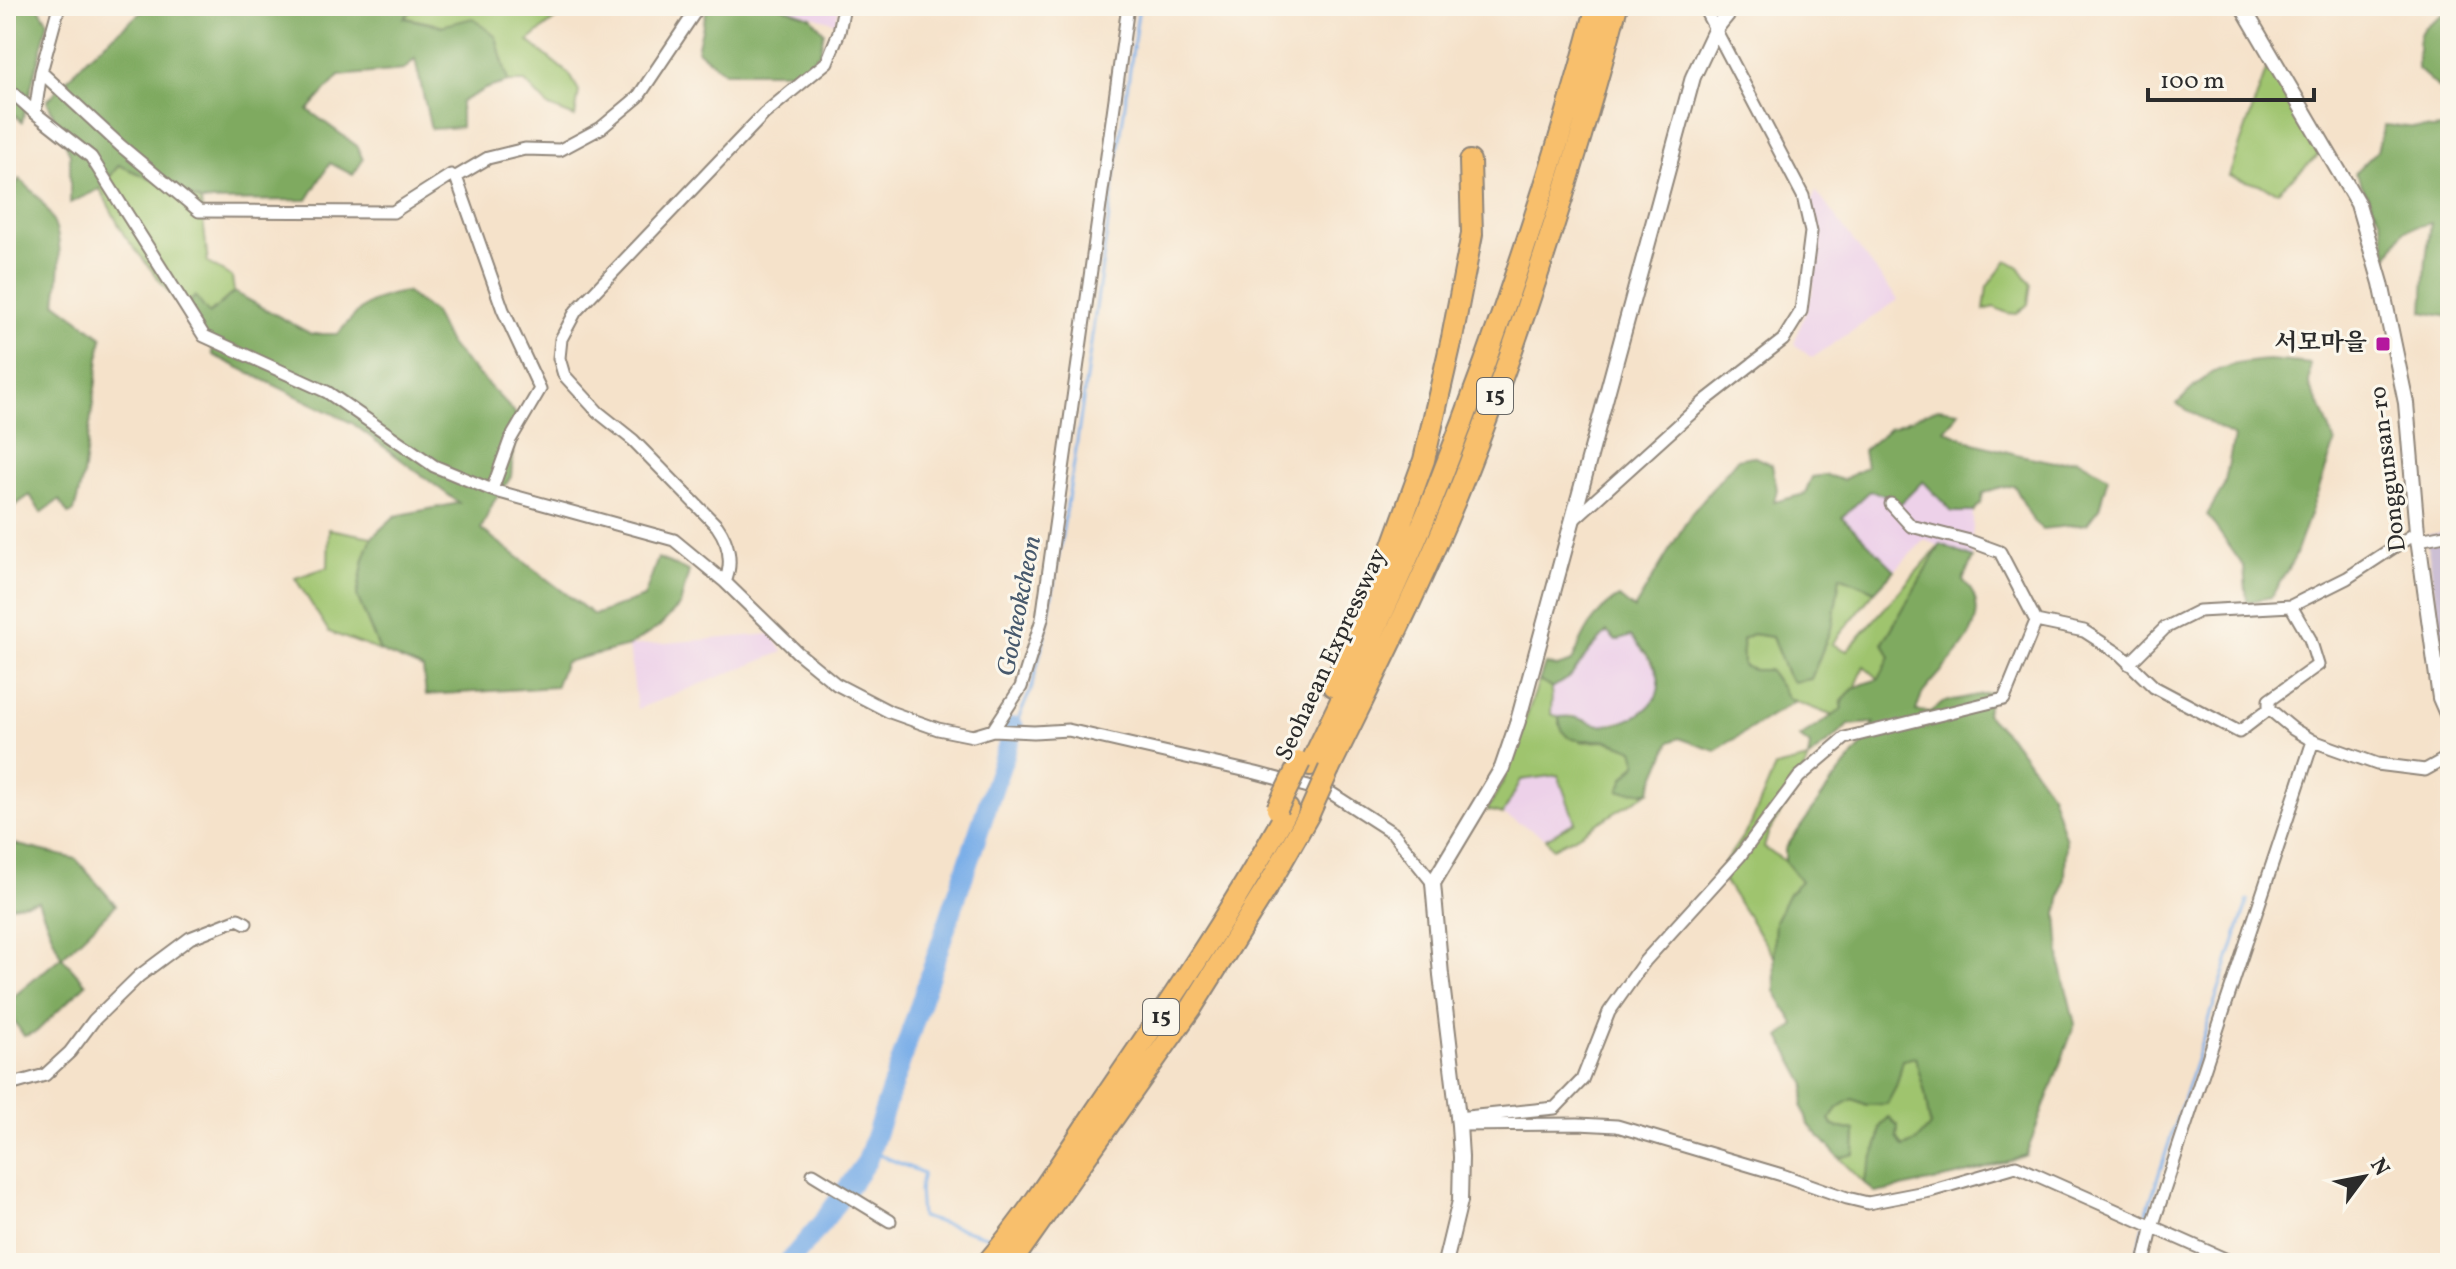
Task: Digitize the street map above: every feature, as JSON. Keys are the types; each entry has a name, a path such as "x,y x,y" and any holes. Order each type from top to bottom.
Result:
{"highway":[{"name":"Seohaean Expressway","path":"1003,1258 1192,1007 1309,814 1313,766 1441,480 1513,284 1577,82 1597,6"},
{"name":"Seohaean Expressway","path":"1033,1218 1245,884 1282,809 1313,766 1394,636 1464,480 1534,291 1617,6"},
{"path":"1313,766 1424,460 1472,234 1470,161"}],"street":[{"path":"35,113 41,72 59,6"},
{"path":"492,490 510,440 540,389 503,310 456,177 488,158 525,149 560,150 601,128 638,97 699,6"},
{"path":"725,582 730,569 725,538 717,526 633,440 598,412 564,375 559,358 561,339 576,311 764,114 827,62 839,32 844,6"},
{"path":"997,730 1021,687 1042,619 1128,6"},
{"path":"1572,522 1706,400 1783,340 1801,311 1811,232 1803,196 1703,6"},
{"path":"1433,883 1502,768 1518,721 1693,77 1716,28 1734,6"},
{"name":"Donggunsan-ro","path":"2242,6 2358,204 2381,283 2406,403 2418,536 2440,698 2450,721"},
{"path":"41,72 121,146 199,211 393,212 451,175"},
{"path":"6,87 91,157 204,336 327,392 434,466 492,490 674,540 725,582 797,652 836,684 890,712 938,729 973,736 997,730 1068,730 1331,793 1393,833 1433,883 1458,1122 1460,1201 1445,1263"},
{"path":"1458,1122 1555,1108 1582,1080 1609,1012 1645,961 1740,856 1799,777 1845,738 2004,699 2036,621 2000,552 1911,526 1891,504"},
{"path":"2129,664 2165,628 2199,611 2291,606 2347,578 2418,536 2450,534"},
{"path":"2269,709 2269,700 2318,665 2310,639 2291,606"},
{"path":"2036,621 2084,631 2121,655 2154,687 2239,732 2269,709"},
{"path":"2269,709 2313,741 2377,764 2425,770 2450,756"},
{"path":"2144,1263 2150,1221 2313,741"},
{"path":"6,1086 45,1075 139,976 190,938 238,919 246,923"},
{"path":"1458,1122 1617,1126 1868,1203 1930,1191 2016,1166 2150,1221 2234,1263"},
{"path":"818,1177 890,1221"}],"shaded area":[{"path":"779,6 839,6 836,23"},
{"path":"1816,191 1898,300 1812,358 1794,344 1812,293 1816,232 1812,201"},
{"path":"1923,481 1952,512 1973,512 1973,558 1924,540 1895,570 1841,516 1870,491 1895,498 1899,504"},
{"path":"2450,531 2450,699 2426,535"},
{"path":"1607,632 1631,636 1658,673 1658,691 1651,706 1633,718 1601,725 1572,715 1559,717 1551,714 1552,688 1571,676"},
{"path":"772,634 783,652 637,709 629,646"},
{"path":"1558,774 1575,822 1546,838 1503,814 1521,780"}],"green space":[{"path":"6,6 38,6 48,22 22,122 6,106"},
{"path":"145,6 417,6 404,18 441,26 473,18 496,37 508,82 485,89 461,102 461,127 431,129 415,59 404,70 339,76 308,110 357,146 363,160 353,175 330,163 307,200 201,201 119,165 100,189 70,203 70,154 47,101 89,56"},
{"path":"417,6 572,6 528,41 570,75 579,91 575,117 549,107 525,82 508,82 496,37 403,17"},
{"path":"710,6 779,6 811,17 824,32 820,52 801,72 724,72 697,50"},
{"path":"2450,10 2450,98 2418,69 2418,56 2421,32"},
{"path":"2267,68 2322,152 2278,191 2229,176"},
{"path":"2384,125 2433,129 2450,127 2450,317 2423,312 2431,223 2404,230 2388,257 2380,218 2355,173 2377,151"},
{"path":"119,165 201,201 208,263 232,277 234,292 209,314 183,310 124,235 100,189"},
{"path":"19,179 45,206 53,220 60,266 56,303 102,337 83,476 74,512 68,514 59,500 41,513 30,495 6,512 6,205"},
{"path":"2007,260 2019,267 2031,284 2028,304 2017,314 1994,307 1984,310 1987,287"},
{"path":"234,292 311,334 338,334 375,300 406,292 434,313 449,344 516,414 511,477 493,503 481,529 594,615 644,597 658,558 689,571 680,605 659,627 629,646 565,662 555,687 426,695 423,669 380,651 357,596 372,537 395,516 459,503 352,423 213,355 212,348 183,310 195,296 209,314"},
{"path":"2269,360 2310,364 2309,386 2335,443 2295,557 2271,597 2247,602 2244,567 2207,515 2224,486 2234,437 2177,404 2217,370"},
{"path":"1938,408 1959,411 1945,430 1974,443 2055,462 2077,459 2108,477 2099,508 2087,524 2042,529 2033,521 2014,485 1983,493 1981,503 1973,512 1952,512 1923,481 1899,505 1895,498 1870,491 1842,517 1895,570 1875,591 1840,576 1833,623 1811,679 1793,682 1772,637 1752,634 1742,639 1743,666 1769,670 1789,699 1795,701 1715,751 1679,738 1670,742 1649,792 1619,791 1624,778 1637,764 1633,750 1609,741 1570,738 1561,727 1559,717 1602,725 1634,717 1652,703 1657,694 1659,684 1652,662 1631,636 1616,641 1607,632 1571,676 1552,688 1539,681 1545,664 1557,667 1572,662 1585,634 1610,602 1619,597 1634,609 1691,514 1737,459 1753,456 1772,465 1777,489 1774,502 1805,494 1812,477 1826,475 1843,480 1866,467 1863,451 1890,428"},
{"path":"329,529 372,537 357,596 380,651 329,632 295,578 328,567"},
{"path":"1941,544 1883,643 1890,657 1879,679 1864,666 1856,686 1842,700 1841,710 1833,716 1789,699 1769,670 1743,666 1742,639 1752,634 1772,637 1787,674 1811,679 1833,623 1840,576 1875,591 1832,644 1847,651"},
{"path":"1941,544 1973,558 1963,580 1974,595 1977,610 1967,640 1923,693 1916,711 1931,712 1944,702 1992,692 1986,714 2015,743 2051,793 2066,840 2065,878 2057,913 2061,967 2075,1024 2026,1155 1970,1172 1876,1193 1864,1183 1880,1127 1889,1117 1898,1126 1897,1137 1903,1147 1916,1142 1930,1126 1915,1057 1903,1060 1896,1087 1887,1104 1867,1105 1853,1099 1837,1108 1830,1120 1833,1126 1855,1131 1854,1154 1839,1158 1809,1125 1802,1107 1806,1085 1780,1037 1795,1025 1775,991 1775,921 1789,893 1801,881 1785,861 1785,849 1863,744 1874,723 1848,725 1808,759 1810,745 1800,737 1841,710 1854,688 1879,679 1890,657 1883,643"},
{"path":"1539,681 1552,688 1551,714 1559,717 1559,724 1581,742 1607,741 1633,749 1637,763 1624,778 1619,790 1649,792 1553,848 1546,838 1575,822 1558,775 1521,780 1503,814 1487,810 1504,780"},
{"path":"1808,759 1798,785 1768,834 1764,848 1785,861 1801,881 1786,900 1778,917 1776,960 1717,874 1751,824 1775,767"},
{"path":"6,842 76,859 116,905 62,957 86,984 36,1032 24,1036 6,1009 6,1003 61,957 38,901 6,907"},
{"path":"1915,1057 1930,1127 1916,1142 1903,1147 1897,1137 1898,1125 1889,1117 1880,1127 1864,1183 1839,1158 1854,1153 1855,1131 1834,1126 1830,1120 1837,1108 1853,1099 1867,1105 1896,1087 1903,1060"}],"waterway":[{"name":"Gocheokcheon","path":"1015,726 1032,687 1046,630 1074,463 1139,6"},
{"name":"Gocheokcheon","path":"788,1263 867,1161 1014,727"},
{"path":"2144,1220 2248,900"},
{"path":"870,1151 923,1173 919,1190 921,1217 996,1239"},
{"path":"2159,1218 2258,1263"},
{"path":"2135,1263 2143,1227"},
{"path":"1030,1248 1093,1263"}],"place":[{"name":"서모마을","path":"2383,344"}]}
